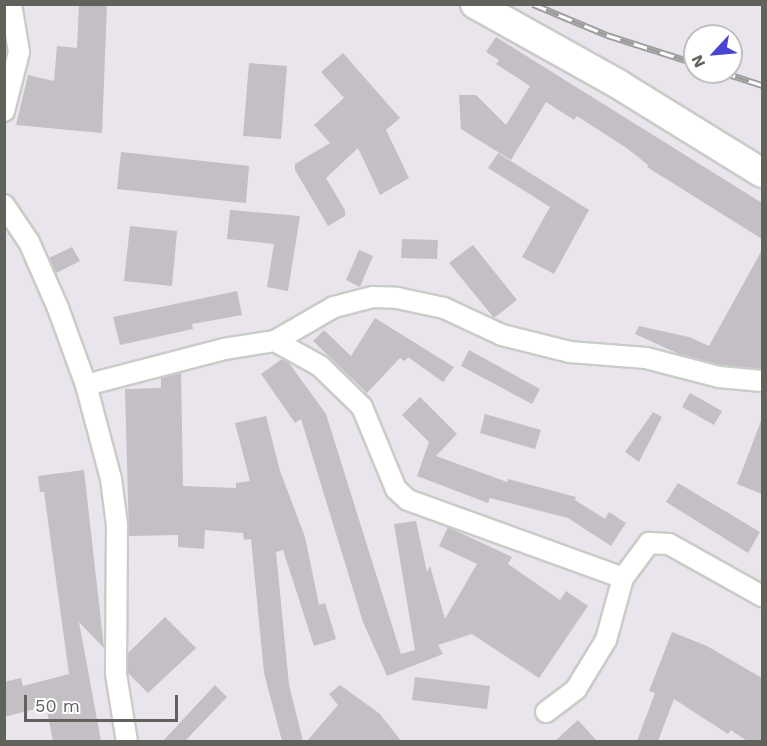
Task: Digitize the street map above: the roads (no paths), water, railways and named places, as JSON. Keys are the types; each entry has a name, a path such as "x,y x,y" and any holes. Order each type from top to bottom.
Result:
{"street":[{"path":"4,111 18,52 11,4"},
{"path":"475,4 618,84 762,173"},
{"path":"4,205 29,242 86,385 111,479 117,525 116,674 127,741"},
{"path":"86,385 224,349 275,341 334,307 373,297 397,298 444,308 502,335 570,352 646,358 719,377 762,381"},
{"path":"275,341 320,366 362,407 378,437 396,489 408,500 623,578"},
{"path":"546,712 576,689 606,640 623,578 649,543 669,544 762,596"}],"railway":[{"path":"533,4 607,35 683,59"},
{"path":"743,79 762,85"}]}
